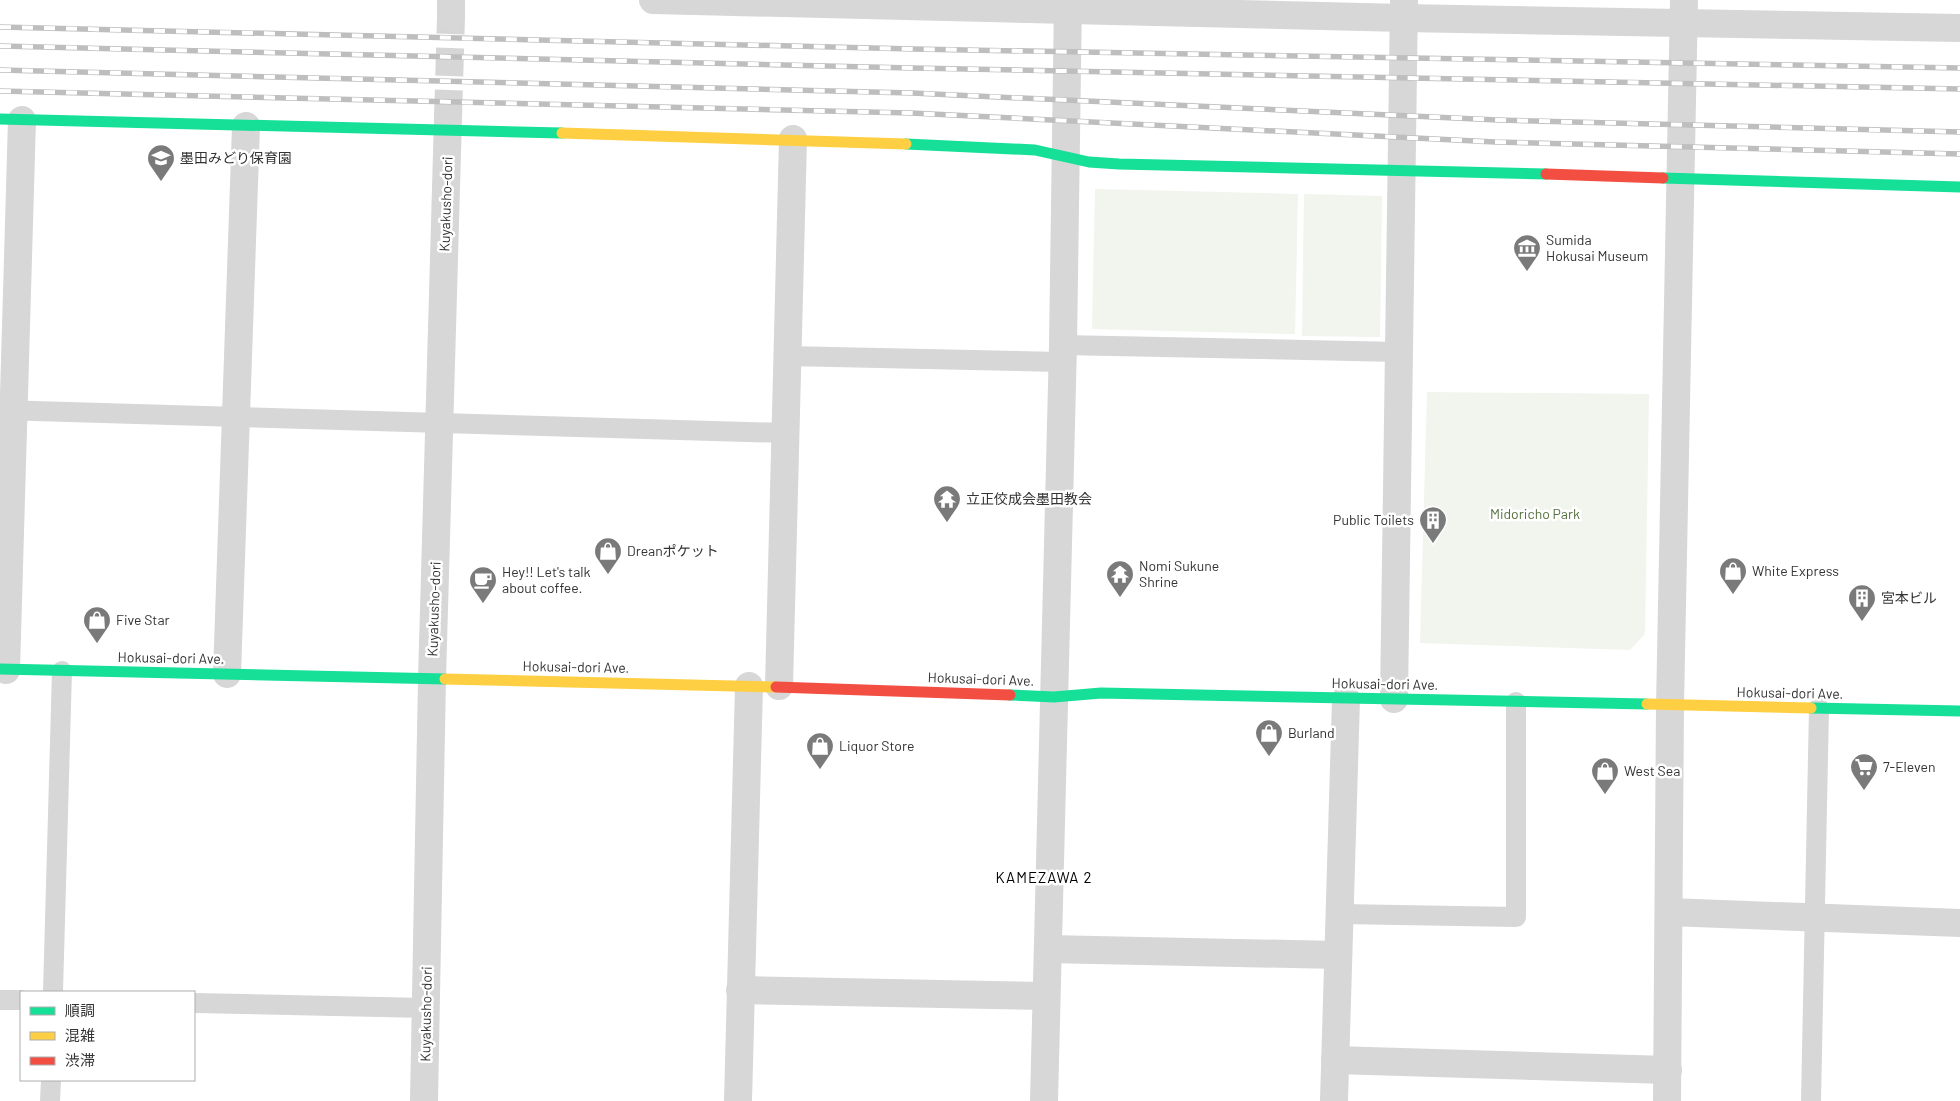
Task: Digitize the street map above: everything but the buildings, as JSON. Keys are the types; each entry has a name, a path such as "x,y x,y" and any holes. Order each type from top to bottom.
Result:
{"street":[{"path":"653,0 1684,11 1960,28"},
{"path":"1044,1101 1063,353 1068,5"},
{"path":"1394,699 1404,9"},
{"path":"1667,1101 1670,706 1684,11"},
{"path":"3,669 11,120 246,126 448,124 1035,150 1089,162 1119,164 1402,170 1960,187"},
{"name":"Kuyakusho-dori","path":"424,1101 432,679 448,124"},
{"path":"226,674 246,126"},
{"path":"779,686 793,139"},
{"name":"Hokusai-dori Ave.","path":"3,669 779,686 1054,697 1101,693 1960,711"},
{"path":"738,1101 749,686"},
{"path":"1334,1101 1346,699"},
{"path":"1669,912 1960,922"},
{"path":"1048,949 1338,955"},
{"path":"740,990 1046,996"},
{"path":"1335,1060 1668,1070"}],"lane":[{"path":"787,356 1399,352"},
{"path":"6,410 785,434"},
{"path":"54,991 62,671"},
{"path":"1340,914 1516,917 1516,702"},
{"path":"1811,1101 1820,708"},
{"path":"0,1000 20,1000"},
{"path":"195,1003 426,1008"},
{"path":"50,1101 51,1081"}],"green space":[{"path":"1095,189 1298,194 1295,334 1092,329"},
{"path":"1304,194 1382,196 1380,337 1302,336"},
{"name":"Midoricho Park","path":"1427,392 1649,394 1645,634 1630,650 1420,643"}],"tunnel":[{"path":"448,118 451,17"}],"railway":[{"path":"0,27 913,49 1960,68"},
{"path":"0,46 912,68 1960,89"},
{"path":"0,70 912,93 1498,120 1960,132"},
{"path":"0,91 911,113 1495,142 1960,154"}],"traffic: fast":[{"path":"0,119 562,133"},
{"path":"906,144 1035,150 1089,162 1119,164 1546,174"},
{"path":"1663,178 1960,187"},
{"path":"0,669 445,679"},
{"path":"1010,695 1054,697 1101,693 1647,704"},
{"path":"1811,708 1960,711"}],"traffic: slow":[{"path":"562,133 906,144"},
{"path":"445,679 776,687"},
{"path":"1647,704 1811,708"}],"traffic: jam":[{"path":"1546,174 1663,178"},
{"path":"776,687 1010,695"}],"place":[{"name":"墨田みどり保育園","path":"161,182"},
{"name":"Sumida Hokusai Museum","path":"1527,272"},
{"name":"立正佼成会墨田教会","path":"947,523"},
{"name":"Public Toilets","path":"1433,544"},
{"name":"Dreanポケット","path":"608,575"},
{"name":"White Express","path":"1733,595"},
{"name":"Nomi Sukune Shrine","path":"1120,598"},
{"name":"Hey!! Let's talk about coffee.","path":"483,604"},
{"name":"宮本ビル","path":"1862,622"},
{"name":"Five Star","path":"97,644"},
{"name":"Burland","path":"1269,757"},
{"name":"Liquor Store","path":"820,770"},
{"name":"7-Eleven","path":"1864,791"},
{"name":"West Sea","path":"1605,795"}],"district":[{"name":"KAMEZAWA 2","path":"1044,878"}]}
